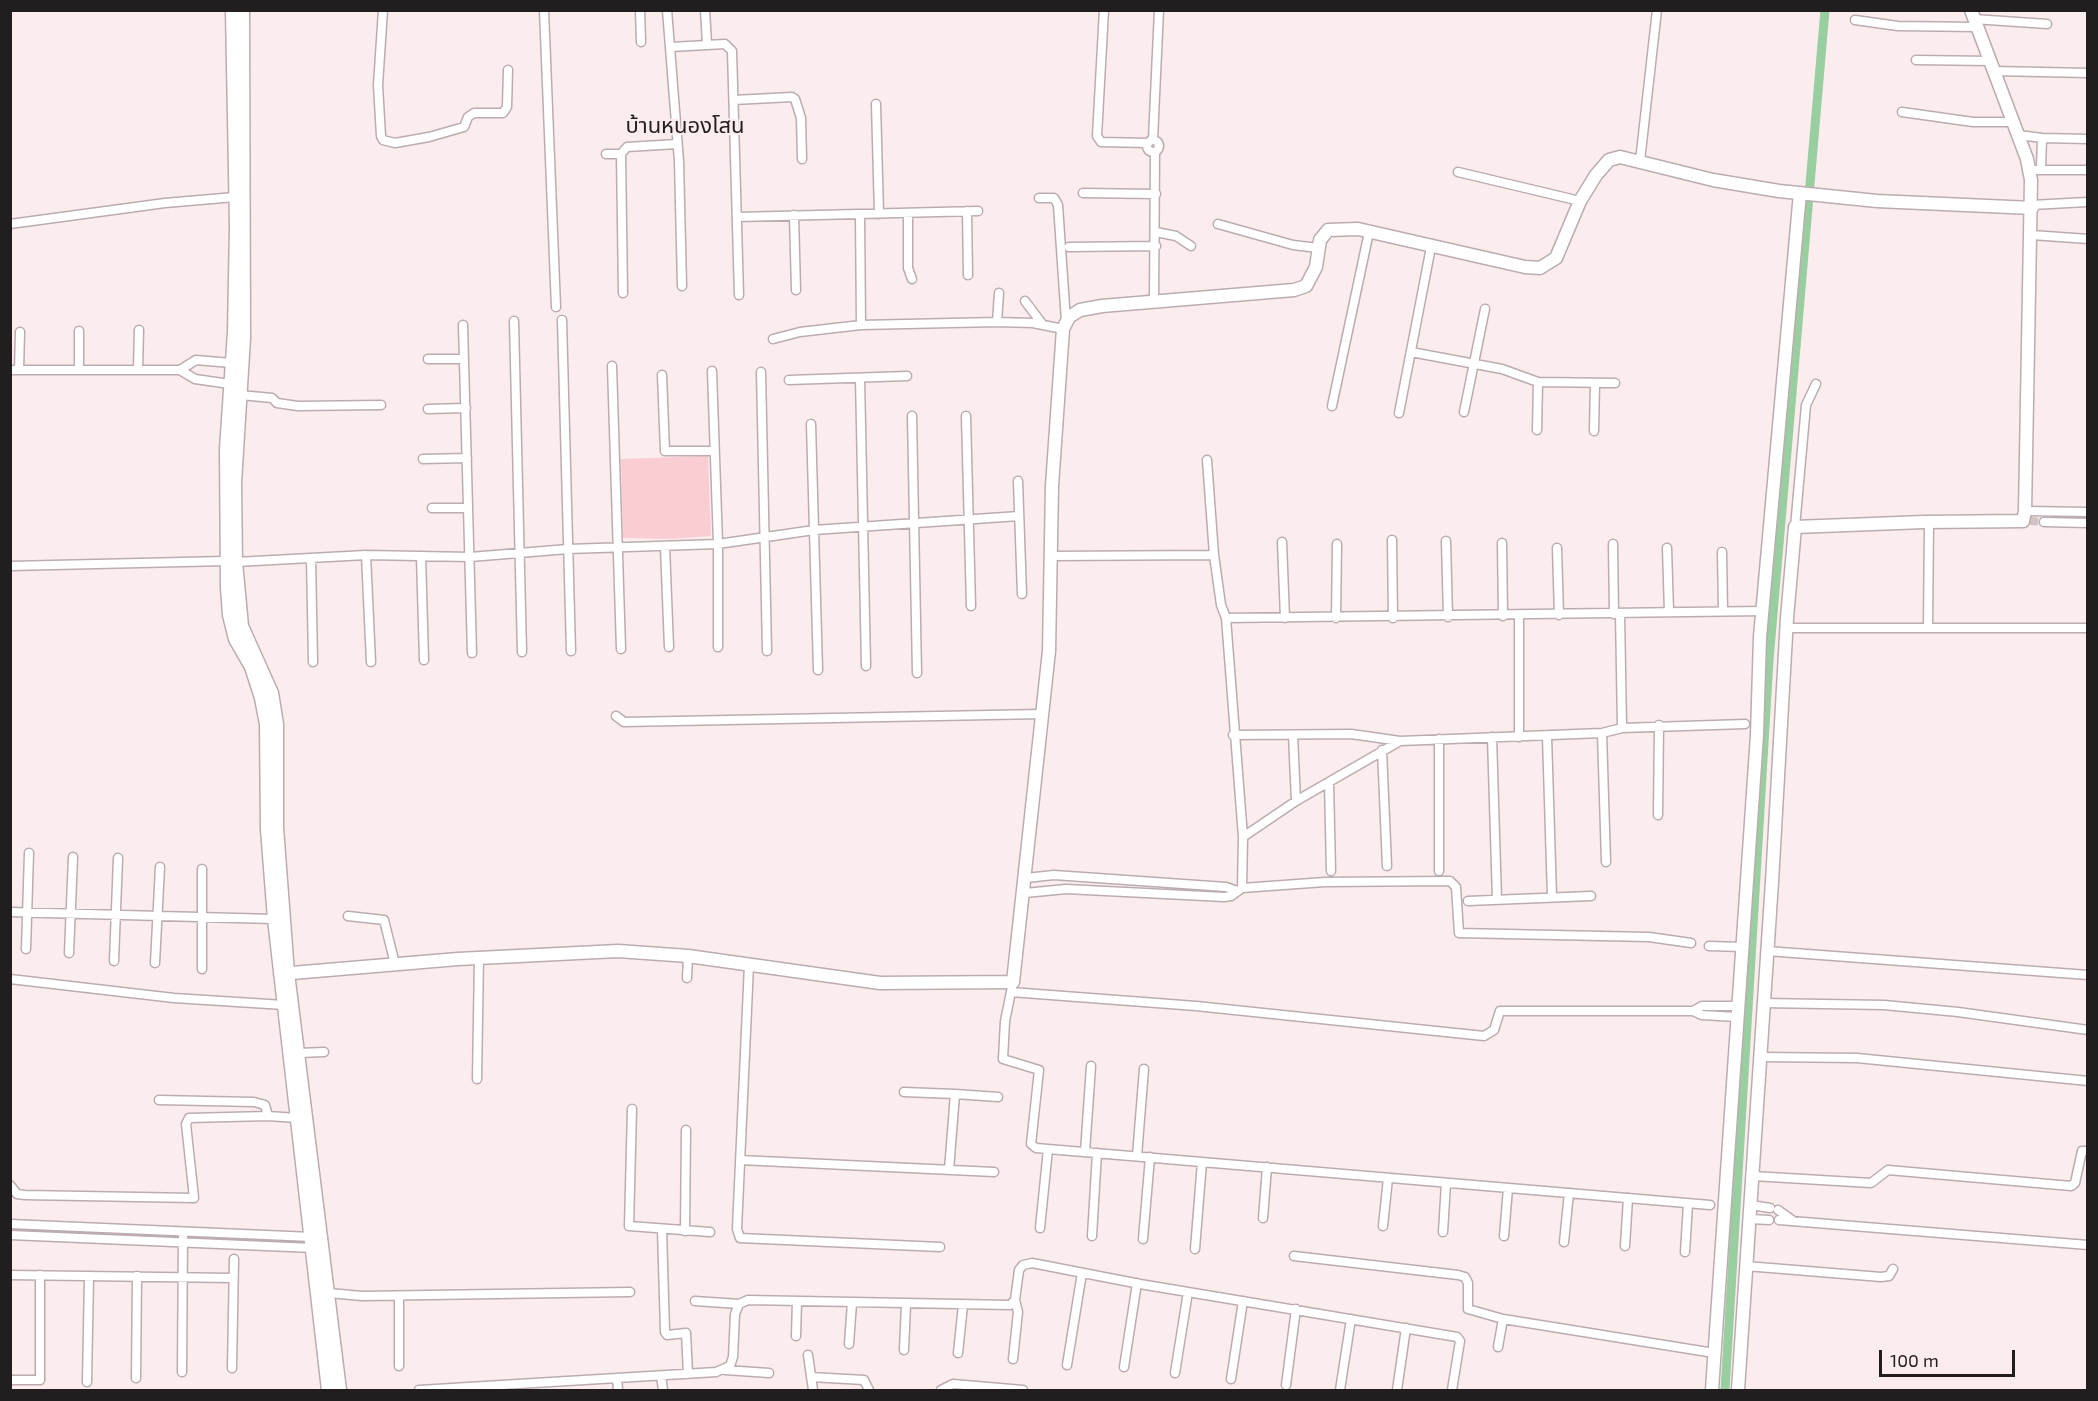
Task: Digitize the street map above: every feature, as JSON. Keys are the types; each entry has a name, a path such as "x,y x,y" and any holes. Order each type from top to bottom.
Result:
{"street":[{"path":"232,10 236,197 226,449 231,562 242,626 272,693 277,724 277,828 284,1005 328,1390"},
{"path":"243,10 245,198 243,338 229,615 235,639 251,667 266,724 267,829 274,919 298,1053 340,1390"},
{"path":"382,10 378,85 381,136 384,140 395,143 464,127 468,117 474,113 503,113 507,107 508,70"},
{"path":"544,10 556,307"},
{"path":"640,10 641,42"},
{"path":"667,10 677,144 682,285"},
{"path":"705,10 707,44"},
{"path":"1104,10 1097,136 1101,142 1150,141 1160,146 1155,152 1154,301"},
{"path":"1150,141 1160,10"},
{"path":"1640,161 1657,10"},
{"path":"1974,19 2013,122 2036,171"},
{"path":"1855,20 1898,26 1974,19 2047,24"},
{"path":"671,46 707,44 730,46 734,100 739,295"},
{"path":"1916,60 2088,73"},
{"path":"734,100 792,97 795,99 801,118 802,159"},
{"path":"876,104 879,214"},
{"path":"1902,112 1973,122 2013,122"},
{"path":"2019,135 2088,139"},
{"path":"2026,518 2032,206 2042,138"},
{"path":"623,293 621,154 627,147 677,144"},
{"path":"606,154 621,154"},
{"path":"773,339 800,332 861,325 997,322 1064,325 1080,310 1154,301 1294,290 1306,286 1316,267 1318,248 1323,233 1328,230 1369,232 1525,267 1540,268 1556,258 1580,201 1596,175 1609,160 1620,157 1723,182 1829,197 2032,206 2087,202"},
{"path":"2036,171 2088,170"},
{"path":"1458,172 1580,201"},
{"path":"1083,193 1156,194"},
{"path":"1712,1390 1757,735 1762,610 1803,194"},
{"path":"10,224 165,203 236,197"},
{"path":"1039,198 1054,198 1058,205 1064,325 1052,486 1049,651 1026,878 1012,987 1005,1021 1003,1059 1011,1064 1035,1067 1038,1070 1031,1144 1036,1148 1710,1205"},
{"path":"967,211 968,275"},
{"path":"738,217 978,211"},
{"path":"908,213 908,268 912,279"},
{"path":"860,214 861,325"},
{"path":"794,215 796,290"},
{"path":"1218,224 1293,245 1318,248"},
{"path":"1156,232 1176,236 1191,246"},
{"path":"1332,406 1369,232"},
{"path":"2032,235 2088,239"},
{"path":"1069,248 1156,246"},
{"path":"1399,413 1431,247"},
{"path":"997,322 999,293"},
{"path":"1025,301 1043,325"},
{"path":"1464,412 1485,309"},
{"path":"562,320 571,651"},
{"path":"514,321 522,652"},
{"path":"463,325 472,653"},
{"path":"138,368 139,330"},
{"path":"78,331 78,370"},
{"path":"20,332 15,370 180,369 196,360 231,363"},
{"path":"1411,352 1502,369 1538,382 1615,383"},
{"path":"428,359 464,358"},
{"path":"612,366 621,649"},
{"path":"180,369 195,380 230,384"},
{"path":"712,371 718,544 718,646"},
{"path":"760,372 767,651"},
{"path":"662,375 665,451 713,451"},
{"path":"789,380 908,376"},
{"path":"860,378 866,666"},
{"path":"1537,429 1538,382"},
{"path":"1594,431 1595,383"},
{"path":"1738,1390 1761,1057 1786,628 1806,405 1816,384"},
{"path":"240,394 272,398 277,403 298,406 381,405"},
{"path":"428,409 466,408"},
{"path":"912,416 917,673"},
{"path":"966,416 971,606"},
{"path":"811,424 818,670"},
{"path":"423,459 467,458"},
{"path":"1024,893 1066,889 1224,897 1230,896 1239,889 1242,837 1226,618 1221,605 1214,555 1208,460"},
{"path":"1018,481 1022,594"},
{"path":"432,508 468,508"},
{"path":"1795,527 2026,518 2088,512"},
{"path":"10,566 231,562 366,555 470,557 518,555 568,549 718,544 814,530 1019,516"},
{"path":"1928,627 1929,522"},
{"path":"2044,522 2088,523"},
{"path":"1392,540 1393,618"},
{"path":"1446,541 1448,617"},
{"path":"1282,542 1285,618"},
{"path":"1502,543 1503,616"},
{"path":"1336,544 1336,618"},
{"path":"1613,544 1622,728"},
{"path":"665,547 669,646"},
{"path":"1557,548 1559,615"},
{"path":"1667,548 1668,612"},
{"path":"1722,552 1723,611"},
{"path":"366,555 371,662"},
{"path":"1051,556 1214,555"},
{"path":"421,556 424,660"},
{"path":"311,558 313,662"},
{"path":"1226,618 1393,618 1762,610"},
{"path":"1519,615 1520,737"},
{"path":"1786,628 2088,628"},
{"path":"616,716 624,722 634,722 1042,714"},
{"path":"1233,735 1351,734 1400,741 1602,733 1622,728 1659,725 1745,724"},
{"path":"1658,815 1659,725"},
{"path":"1602,733 1606,862"},
{"path":"1293,735 1296,801"},
{"path":"1547,736 1552,897"},
{"path":"1492,737 1497,900"},
{"path":"1439,739 1439,871"},
{"path":"1242,837 1296,801 1400,741"},
{"path":"1382,750 1387,866"},
{"path":"1329,782 1331,871"},
{"path":"26,949 29,853"},
{"path":"69,953 73,857"},
{"path":"114,961 118,858"},
{"path":"155,963 160,867"},
{"path":"201,869 202,969"},
{"path":"1026,878 1054,875 1239,889 1325,882 1450,881 1456,887 1459,933 1649,937 1691,943"},
{"path":"1468,901 1591,896"},
{"path":"10,912 274,919"},
{"path":"348,916 384,920 395,964"},
{"path":"1709,946 1742,947"},
{"path":"284,973 479,958 618,951 688,956 880,982 1012,987 1484,1036 1494,1030 1500,1011 1693,1011 1702,1006 1737,1012"},
{"path":"1767,951 2088,975"},
{"path":"687,978 688,956"},
{"path":"477,1079 479,958"},
{"path":"749,965 737,1229 740,1238 940,1247"},
{"path":"10,979 162,997 284,1005"},
{"path":"1763,1003 1884,1005 1958,1012 2088,1030"},
{"path":"298,1053 324,1052"},
{"path":"1761,1057 1888,1060 2088,1081"},
{"path":"1085,1152 1091,1066"},
{"path":"1137,1156 1144,1069"},
{"path":"904,1092 998,1097"},
{"path":"949,1170 955,1094"},
{"path":"159,1100 254,1102 265,1105 268,1116"},
{"path":"632,1109 629,1226 710,1232"},
{"path":"10,1185 17,1194 25,1195 194,1198 186,1124 189,1118 268,1116 297,1118"},
{"path":"685,1231 686,1130"},
{"path":"1040,1228 1048,1149"},
{"path":"1753,1176 1871,1184 1888,1170 2071,1186 2075,1183 2082,1151 2088,1151"},
{"path":"1092,1236 1097,1153"},
{"path":"1143,1239 1150,1157"},
{"path":"740,1160 994,1172"},
{"path":"1195,1249 1202,1162"},
{"path":"1263,1218 1267,1167"},
{"path":"1383,1226 1388,1178"},
{"path":"1443,1232 1446,1183"},
{"path":"1504,1236 1508,1188"},
{"path":"1564,1242 1569,1193"},
{"path":"1624,1246 1628,1198"},
{"path":"1685,1252 1688,1204"},
{"path":"1750,1205 1774,1209 1794,1221"},
{"path":"1750,1219 1769,1220"},
{"path":"1779,1220 2088,1245"},
{"path":"10,1224 183,1232 312,1243"},
{"path":"31,1237 32,1224"},
{"path":"54,1225 54,1238"},
{"path":"662,1229 665,1332 667,1335 686,1334 688,1374"},
{"path":"182,1372 183,1232"},
{"path":"10,1235 183,1244 312,1243"},
{"path":"1294,1256 1458,1275 1465,1277 1468,1283 1468,1309 1503,1319 1714,1353"},
{"path":"232,1368 234,1259"},
{"path":"1013,1359 1018,1312 1015,1300 1019,1270 1023,1265 1032,1263 1459,1339 1452,1390"},
{"path":"1746,1266 1881,1277 1889,1276 1893,1269"},
{"path":"1067,1365 1082,1273"},
{"path":"10,1275 233,1278"},
{"path":"10,1380 40,1380 40,1275"},
{"path":"87,1382 89,1276"},
{"path":"136,1378 137,1276"},
{"path":"1124,1367 1137,1283"},
{"path":"329,1293 399,1296 630,1292"},
{"path":"1175,1373 1188,1292"},
{"path":"399,1296 399,1366"},
{"path":"694,1301 739,1304 748,1300 906,1305 1010,1305 1015,1300"},
{"path":"796,1336 797,1301"},
{"path":"1232,1379 1243,1301"},
{"path":"849,1344 852,1303"},
{"path":"724,1370 730,1366 733,1357 735,1314 739,1304"},
{"path":"904,1350 906,1305"},
{"path":"958,1353 963,1305"},
{"path":"1286,1385 1296,1310"},
{"path":"1340,1390 1351,1319"},
{"path":"1498,1347 1503,1319"},
{"path":"1396,1390 1406,1328"},
{"path":"808,1355 813,1390"},
{"path":"419,1390 574,1386 617,1378 724,1370 769,1373"},
{"path":"662,1376 663,1390"},
{"path":"811,1377 864,1380 869,1390"},
{"path":"617,1378 618,1390"},
{"path":"941,1390 953,1384 1023,1390"}],"shaded area":[{"path":"708,456 711,536 669,539 623,538 621,459"}],"waterway":[{"path":"1725,1390 1769,660 1825,10"}],"tunnel":[{"path":"2030,521 2044,522"}],"district":[{"name":"บ้านหนองโสน","path":"685,126"}]}
